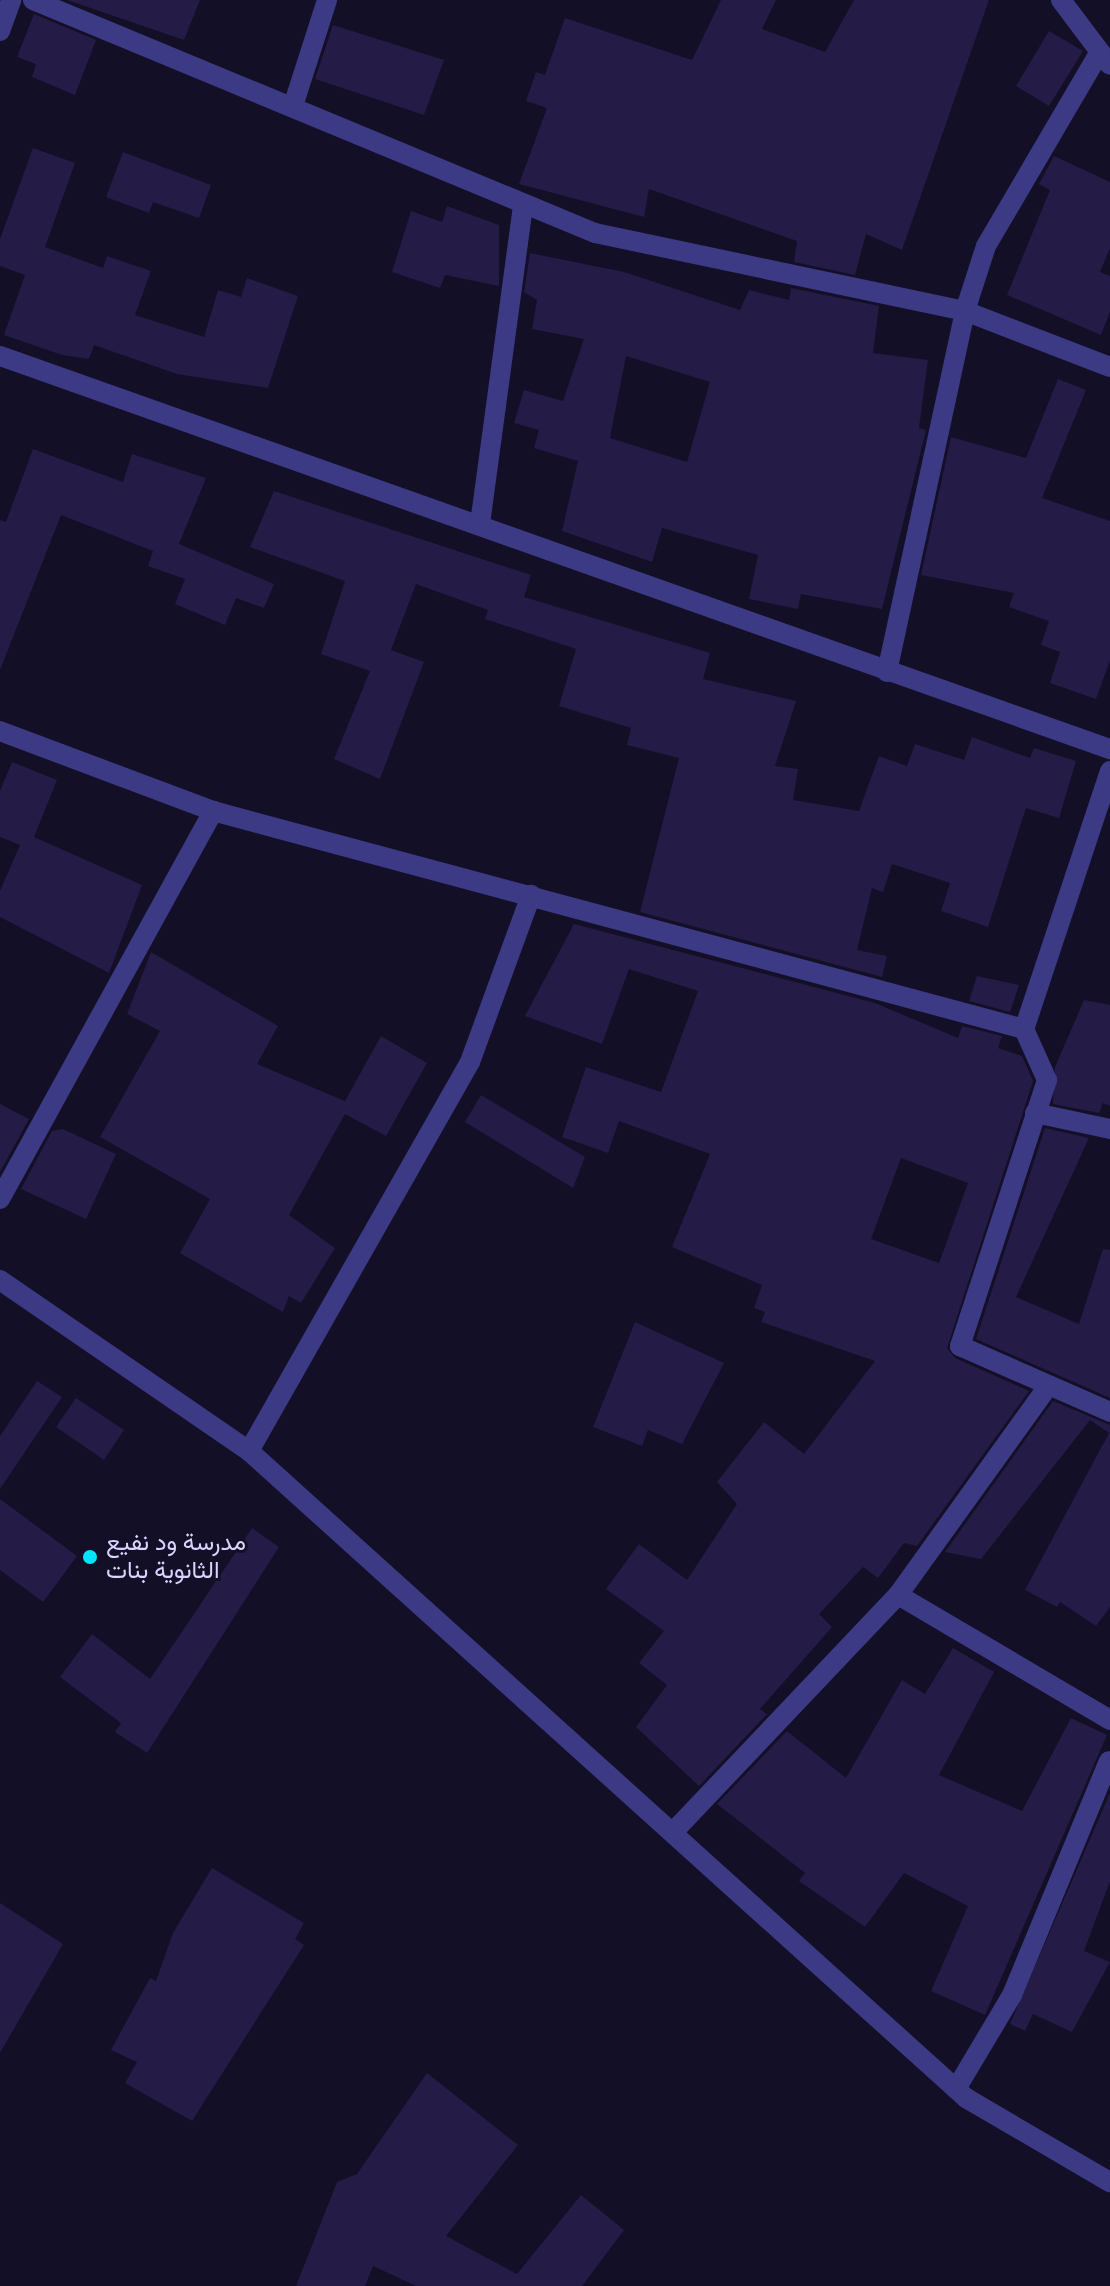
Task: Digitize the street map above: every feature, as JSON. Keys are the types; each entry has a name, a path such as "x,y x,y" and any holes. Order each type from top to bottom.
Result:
{"street":[{"path":"0,31 11,0"},
{"path":"33,0 294,103 523,206 595,233 965,311 1110,367"},
{"path":"294,103 327,0"},
{"path":"887,672 965,311 986,246 1105,59 1061,0"},
{"path":"480,524 523,206"},
{"path":"0,356 1110,749"},
{"path":"0,731 213,811 1024,1029"},
{"path":"1110,771 1024,1029 1047,1080 960,1346 1047,1388 1110,1412"},
{"path":"0,1199 213,811"},
{"path":"249,1451 470,1062 531,895"},
{"path":"1035,1113 1110,1129"},
{"path":"0,1280 249,1451 675,1830 956,2089 1110,2182"},
{"path":"675,1830 898,1595 1047,1388"},
{"path":"898,1595 1110,1720"},
{"path":"956,2089 1012,1995 1110,1760"}],"building":[{"path":"67,0 200,0 184,40"},
{"path":"721,0 776,0 762,29 825,52 854,0 989,0 902,250 866,234 855,275 794,262 797,241 649,189 644,217 519,184 547,108 526,101 536,72 545,75 565,18 692,60"},
{"path":"34,14 96,40 75,95 32,77 36,64 17,57"},
{"path":"333,25 444,60 424,115 315,79"},
{"path":"1049,31 1083,51 1049,106 1016,86"},
{"path":"33,148 75,163 45,247 103,268 107,256 151,271 135,315 204,337 218,290 241,297 247,278 298,296 268,388 177,374 94,345 89,359 62,355 4,335 25,275 0,266 0,239"},
{"path":"123,152 211,185 199,218 153,202 149,213 106,197"},
{"path":"1054,156 1110,182 1110,248 1100,272 1110,276 1110,312 1101,335 1007,295 1050,190 1039,184"},
{"path":"447,206 499,225 499,286 445,275 440,288 392,272 411,211 442,222"},
{"path":"530,253 624,272 740,310 749,290 789,300 791,288 879,306 873,353 928,360 919,428 926,430 882,609 801,594 798,609 749,599 758,555 662,528 652,562 562,531 578,461 534,448 539,430 514,423 524,390 563,401 584,339 532,329 537,300 524,292","holes":["626,356 710,382 687,462 610,438"]},
{"path":"1058,379 1086,390 1042,498 1110,521 1110,660 1096,699 1050,683 1060,652 1041,645 1049,621 1009,607 1014,593 921,575 951,437 1026,458"},
{"path":"33,449 123,482 132,454 206,478 179,544 274,584 264,608 236,598 225,625 175,604 185,579 148,566 153,551 61,515 0,670 0,520 6,522"},
{"path":"274,491 531,575 524,597 710,653 703,679 796,701 775,766 798,769 793,800 859,811 879,756 907,766 915,744 964,760 972,737 1030,758 1034,748 1076,761 1059,818 1026,808 988,927 941,911 950,883 892,864 883,892 872,888 857,950 887,956 882,977 640,912 679,758 627,745 631,728 559,706 576,649 485,619 488,610 416,584 391,650 424,662 380,779 334,759 370,671 321,654 345,581 250,547"},
{"path":"12,762 57,780 34,837 142,885 109,973 0,917 0,891 20,845 0,837 0,791"},
{"path":"574,924 875,1003 958,1038 962,1026 1002,1036 998,1048 1022,1056 1033,1081 947,1348 955,1358 1029,1391 917,1546 904,1543 878,1578 863,1567 819,1614 832,1627 760,1709 767,1714 699,1786 636,1727 667,1685 639,1663 664,1631 606,1589 639,1544 687,1580 737,1504 717,1482 764,1422 804,1454 875,1361 761,1322 765,1312 754,1308 762,1285 672,1247 710,1154 619,1121 608,1153 562,1137 586,1067 661,1092 698,991 629,969 602,1044 525,1016","holes":["901,1158 968,1183 939,1263 871,1239"]},
{"path":"151,952 278,1026 257,1064 345,1101 381,1036 427,1063 386,1136 345,1114 289,1215 335,1248 301,1303 289,1296 283,1312 180,1253 210,1199 100,1137 160,1031 127,1014"},
{"path":"977,976 1019,985 1010,1012 969,1001"},
{"path":"1084,1000 1110,1005 1110,1106 1103,1103 1099,1113 1053,1104 1055,1067"},
{"path":"481,1095 585,1157 573,1188 465,1122"},
{"path":"0,1104 29,1119 0,1172"},
{"path":"1045,1128 1089,1138 1016,1297 1079,1324 1103,1249 1110,1250 1110,1398 976,1339"},
{"path":"63,1129 116,1154 86,1219 21,1189 52,1131"},
{"path":"635,1322 724,1363 682,1444 648,1430 642,1446 593,1427"},
{"path":"37,1381 62,1397 0,1489 0,1436"},
{"path":"76,1398 124,1430 104,1460 56,1427"},
{"path":"1053,1401 1110,1425 1110,1607 1096,1626 1060,1602 1057,1607 1025,1590 1109,1433 1090,1420 981,1559 945,1552"},
{"path":"0,1499 77,1556 43,1602 0,1570"},
{"path":"252,1528 279,1547 147,1753 115,1732 121,1723 60,1677 92,1634 150,1679"},
{"path":"953,1648 994,1672 939,1775 1022,1811 1071,1718 1107,1735 985,2015 931,1991 968,1906 904,1873 865,1927 799,1881 805,1873 717,1804 787,1731 846,1778 902,1680 925,1694"},
{"path":"1110,1793 1110,1881 1084,1951 1110,1962 1072,2032 1033,2014 1025,2031 1010,2024"},
{"path":"212,1868 304,1923 295,1939 304,1945 192,2121 125,2083 137,2062 111,2050 150,1978 156,1981 173,1933"},
{"path":"0,1903 63,1944 0,2053"},
{"path":"427,2073 518,2145 446,2236 517,2274 581,2195 624,2230 582,2286 416,2286 373,2266 365,2286 296,2286 337,2182 357,2174"}],"place":[{"name":"مدرسة ود نفيع الثانوية بنات","path":"90,1557"}]}
